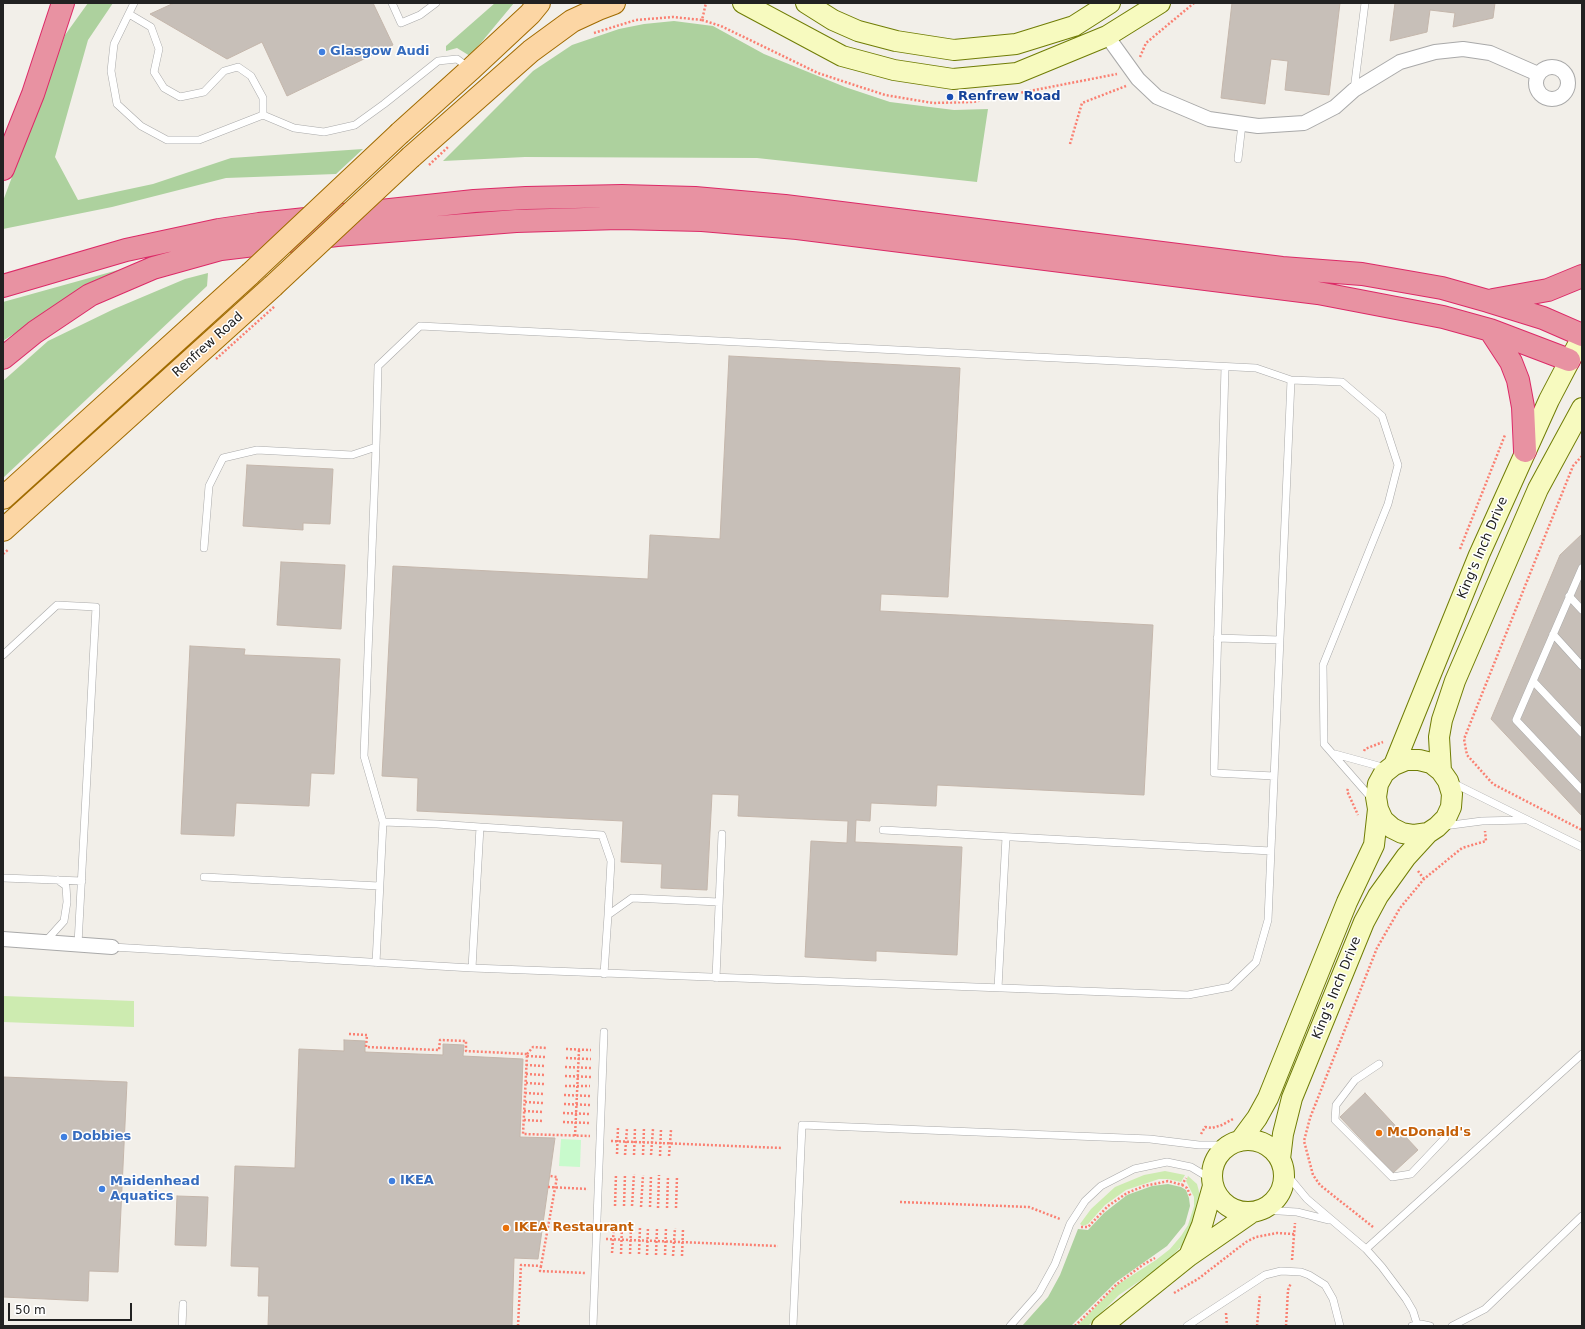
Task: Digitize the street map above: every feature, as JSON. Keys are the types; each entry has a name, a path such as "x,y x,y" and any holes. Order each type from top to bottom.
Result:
{"highway":[{"path":"3,169 33,94 63,3"},
{"path":"3,286 126,250 218,230 259,224 481,201 526,198 622,196 695,198 784,206 1282,268 1362,274 1442,288 1543,318 1582,336"},
{"path":"3,358 35,332 90,295 154,268 221,249 337,235 516,221 586,218 673,219 797,228 954,246 1318,293 1443,317 1490,330 1576,364"},
{"path":"1488,301 1542,291 1582,276"},
{"path":"1490,330 1511,362 1518,380 1523,407 1525,452"}],"main road":[{"name":"Renfrew Road","path":"3,498 250,274 400,133 530,14 539,3"},
{"name":"Renfrew Road","path":"3,530 273,286 411,157 531,51 572,21 598,8 614,3"}],"street":[{"path":"742,3 842,56 894,70 953,79 1017,73 1107,36 1160,3"},
{"path":"806,3 833,20 858,31 896,41 954,50 1016,44 1074,26 1110,3"},
{"path":"1107,36 1138,79 1157,97 1209,118 1258,126 1304,123 1335,107 1354,90 1400,62 1435,52 1463,49 1490,53 1538,74"},
{"name":"King's Inch Drive","path":"1188,1256 1202,1225 1212,1183 1214,1163 1220,1153 1234,1143 1257,1118 1268,1098 1347,902 1374,845 1378,784 1392,766 1479,555 1525,452 1576,364 1582,336"},
{"name":"King's Inch Drive","path":"1102,1326 1188,1256 1256,1211 1273,1203 1280,1193 1284,1182 1282,1165 1283,1134 1292,1098 1364,922 1378,896 1406,857 1446,818 1451,806 1452,794 1444,775 1439,737 1447,703 1538,489 1564,438 1582,408"},
{"path":"1392,766 1406,760 1419,760 1431,763 1444,775"},
{"path":"1377,807 1383,820 1402,834 1414,835 1432,830"},
{"path":"3,939 112,946"},
{"path":"1234,1143 1251,1140 1263,1143 1272,1150 1282,1165"},
{"path":"1212,1183 1218,1198 1227,1206 1238,1212 1256,1211"}],"lane":[{"path":"134,3 114,44 110,71 117,104 140,126 167,140 199,140 263,115 294,128 324,132 355,124 384,104 438,61 457,59 471,69"},
{"path":"392,3 401,23 420,14 436,3"},
{"path":"1354,90 1365,3"},
{"path":"129,14 152,27 159,49 154,72 164,88 180,98 204,92 224,71 238,67 251,76 263,98 263,115"},
{"path":"1238,159 1242,124"},
{"path":"376,963 383,822 364,756 378,366 420,326 1256,368 1290,380 1342,382 1382,416 1398,465 1388,504 1323,665 1324,744 1354,777 1377,807"},
{"path":"1225,367 1214,773 1274,776"},
{"path":"112,946 376,963 604,974 1188,995 1230,988 1256,962 1268,920 1290,380"},
{"path":"1564,438 1582,428"},
{"path":"204,548 209,486 223,458 257,450 352,455 376,447"},
{"path":"1582,568 1516,720 1582,790"},
{"path":"1569,596 1582,610"},
{"path":"3,654 57,605 96,607 78,944"},
{"path":"1553,634 1582,666"},
{"path":"1217,638 1280,640"},
{"path":"1533,681 1582,733"},
{"path":"1334,754 1360,762 1392,766"},
{"path":"1444,775 1486,800 1582,847"},
{"path":"1432,830 1484,821 1526,820"},
{"path":"383,822 602,835 611,861 604,974"},
{"path":"472,968 480,827"},
{"path":"883,830 1271,851"},
{"path":"716,978 722,834"},
{"path":"998,988 1006,837"},
{"path":"204,877 379,886"},
{"path":"3,878 82,882"},
{"path":"45,942 64,921 67,902 66,886 58,880"},
{"path":"608,915 632,898 719,902"},
{"path":"593,1326 604,1032"},
{"path":"1366,1249 1582,1054"},
{"path":"1379,1064 1355,1080 1336,1105 1335,1120 1392,1177 1411,1174 1446,1138"},
{"path":"793,1326 802,1125 1150,1139 1199,1145 1234,1143"},
{"path":"1010,1326 1029,1305 1046,1281 1070,1224 1082,1206 1093,1193 1109,1181 1127,1172 1158,1163 1173,1163 1192,1167 1212,1183"},
{"path":"1282,1165 1307,1199 1366,1249 1396,1284 1413,1311 1414,1325 1430,1326"},
{"path":"1256,1211 1297,1212 1331,1220"},
{"path":"1452,1326 1484,1309 1582,1216"},
{"path":"1187,1326 1265,1275 1281,1271 1305,1273 1325,1285 1333,1299 1340,1326"},
{"path":"182,1326 183,1304"}],"path":[{"path":"594,34 636,20 672,17 702,20 706,3"},
{"path":"1458,553 1506,428"},
{"path":"1582,456 1572,466 1464,739 1467,755 1493,784 1582,830"},
{"path":"1360,762 1365,749 1383,742 1386,735"},
{"path":"1354,777 1347,791 1358,813 1358,821"},
{"path":"1486,800 1493,784"},
{"path":"1382,1234 1320,1186 1313,1175 1304,1141 1310,1118 1381,942 1400,908 1424,878 1462,848 1486,841 1484,821"},
{"path":"349,1034 367,1035 366,1047 439,1050 440,1040 466,1041 466,1051 546,1057"},
{"path":"546,1048 533,1047 527,1055 523,1134 590,1136 590,1140 626,1142 782,1148"},
{"path":"566,1049 592,1050"},
{"path":"575,1136 579,1050"},
{"path":"566,1058 591,1059"},
{"path":"526,1065 545,1066"},
{"path":"565,1067 591,1068"},
{"path":"526,1074 545,1075"},
{"path":"565,1076 591,1077"},
{"path":"526,1084 544,1084"},
{"path":"565,1086 590,1086"},
{"path":"525,1093 544,1094"},
{"path":"564,1095 590,1096"},
{"path":"525,1102 543,1103"},
{"path":"564,1104 590,1105"},
{"path":"524,1111 543,1112"},
{"path":"563,1113 589,1114"},
{"path":"1199,1145 1202,1129 1204,1127 1212,1128 1222,1125 1239,1115"},
{"path":"524,1120 543,1121"},
{"path":"563,1122 589,1123"},
{"path":"617,1154 618,1128"},
{"path":"625,1155 627,1128"},
{"path":"634,1155 636,1128"},
{"path":"643,1155 644,1128"},
{"path":"652,1155 653,1129"},
{"path":"660,1156 661,1129"},
{"path":"669,1156 671,1130"},
{"path":"1182,1185 1192,1167"},
{"path":"615,1206 616,1174"},
{"path":"624,1206 625,1174"},
{"path":"632,1206 634,1174"},
{"path":"641,1207 642,1175"},
{"path":"650,1207 651,1175"},
{"path":"550,1176 557,1177 540,1271 585,1273"},
{"path":"658,1208 659,1176"},
{"path":"667,1208 668,1176"},
{"path":"676,1208 677,1176"},
{"path":"900,1202 1029,1207 1070,1224 1084,1228 1088,1227 1102,1211 1120,1197 1144,1186 1168,1181 1182,1185 1190,1192 1191,1202"},
{"path":"588,1182 588,1196"},
{"path":"548,1186 588,1189"},
{"path":"1293,1240 1297,1212"},
{"path":"612,1253 614,1226"},
{"path":"621,1254 622,1226"},
{"path":"630,1254 631,1227"},
{"path":"639,1254 640,1227"},
{"path":"647,1254 648,1227"},
{"path":"656,1255 657,1228"},
{"path":"665,1255 666,1228"},
{"path":"674,1256 675,1228"},
{"path":"682,1256 683,1229"},
{"path":"1171,1295 1198,1279 1234,1250 1251,1240 1277,1233 1294,1234"},
{"path":"596,1238 778,1246"},
{"path":"1075,1326 1130,1273 1160,1255"},
{"path":"518,1326 521,1265 541,1266"},
{"path":"1257,1326 1258,1295 1264,1290"}],"green space":[{"path":"88,3 113,3 88,40 55,157 78,200 153,184 231,158 363,149 336,174 226,178 112,207 3,229 3,201 65,35"},
{"path":"495,3 514,3 470,56 457,48 446,51 446,46"},
{"path":"674,21 713,26 764,54 845,87 890,102 954,110 988,109 977,182 757,158 525,157 443,161 533,71 572,45 619,29 644,24"},
{"path":"136,265 63,301 3,341 3,302"},
{"path":"208,273 207,286 3,478 3,381 48,341 114,309 185,279"},
{"path":"3,996 134,1001 134,1027 3,1022"},
{"path":"561,1139 581,1140 580,1167 559,1166"},
{"path":"1165,1171 1185,1175 1181,1182 1168,1179 1159,1179 1126,1190 1105,1205 1088,1224 1083,1226 1080,1224 1091,1209 1115,1187 1144,1175"},
{"path":"1188,1176 1197,1184 1201,1199 1186,1241 1166,1263 1119,1295 1088,1326 1077,1326 1117,1285 1156,1260 1170,1249 1181,1236 1188,1225 1194,1206 1194,1197 1186,1181"},
{"path":"1168,1184 1181,1187 1186,1190 1190,1206 1185,1224 1167,1246 1116,1282 1071,1326 1022,1326 1048,1297 1060,1275 1078,1229 1088,1230 1104,1213 1127,1195 1152,1186"}],"building":[{"name":"Glasgow Audi","path":"174,3 373,3 393,45 287,96 262,42 227,59 150,14"},
{"path":"1232,3 1340,3 1329,95 1285,90 1288,61 1271,59 1265,104 1221,98"},
{"path":"1395,3 1495,3 1493,18 1453,27 1455,13 1430,10 1427,32 1390,41"},
{"path":"729,356 960,368 948,597 881,594 880,611 1153,625 1144,795 937,785 936,806 871,803 870,821 856,820 855,842 962,847 957,955 876,951 876,961 805,957 811,841 847,843 848,821 738,816 739,795 712,794 707,890 661,888 662,864 621,862 623,821 417,811 418,778 382,776 393,566 648,579 650,535 720,539"},
{"path":"247,465 333,469 330,524 303,523 303,530 243,526"},
{"path":"1582,534 1582,816 1491,719 1560,555"},
{"path":"281,562 345,565 341,629 277,625"},
{"path":"190,646 245,649 244,655 340,659 334,774 311,773 309,806 236,803 234,836 181,834"},
{"name":"IKEA","path":"344,1040 365,1041 365,1052 443,1055 443,1044 464,1045 463,1056 523,1059 520,1137 555,1138 538,1259 514,1258 512,1326 268,1326 269,1296 258,1296 259,1267 231,1266 235,1166 295,1168 299,1049 344,1051"},
{"name":"Dobbies","path":"3,1077 127,1082 118,1272 89,1271 88,1301 3,1297"},
{"name":"McDonald's","path":"1365,1093 1418,1150 1393,1173 1340,1117"},
{"path":"177,1196 208,1197 206,1246 175,1245"}],"place":[{"name":"Glasgow Audi","path":"322,52"},
{"name":"Renfrew Road","path":"950,97"},
{"name":"McDonald's","path":"1379,1133"},
{"name":"Dobbies","path":"64,1137"},
{"name":"IKEA","path":"392,1181"},
{"name":"Maidenhead Aquatics","path":"102,1189"},
{"name":"IKEA Restaurant","path":"506,1228"}]}
